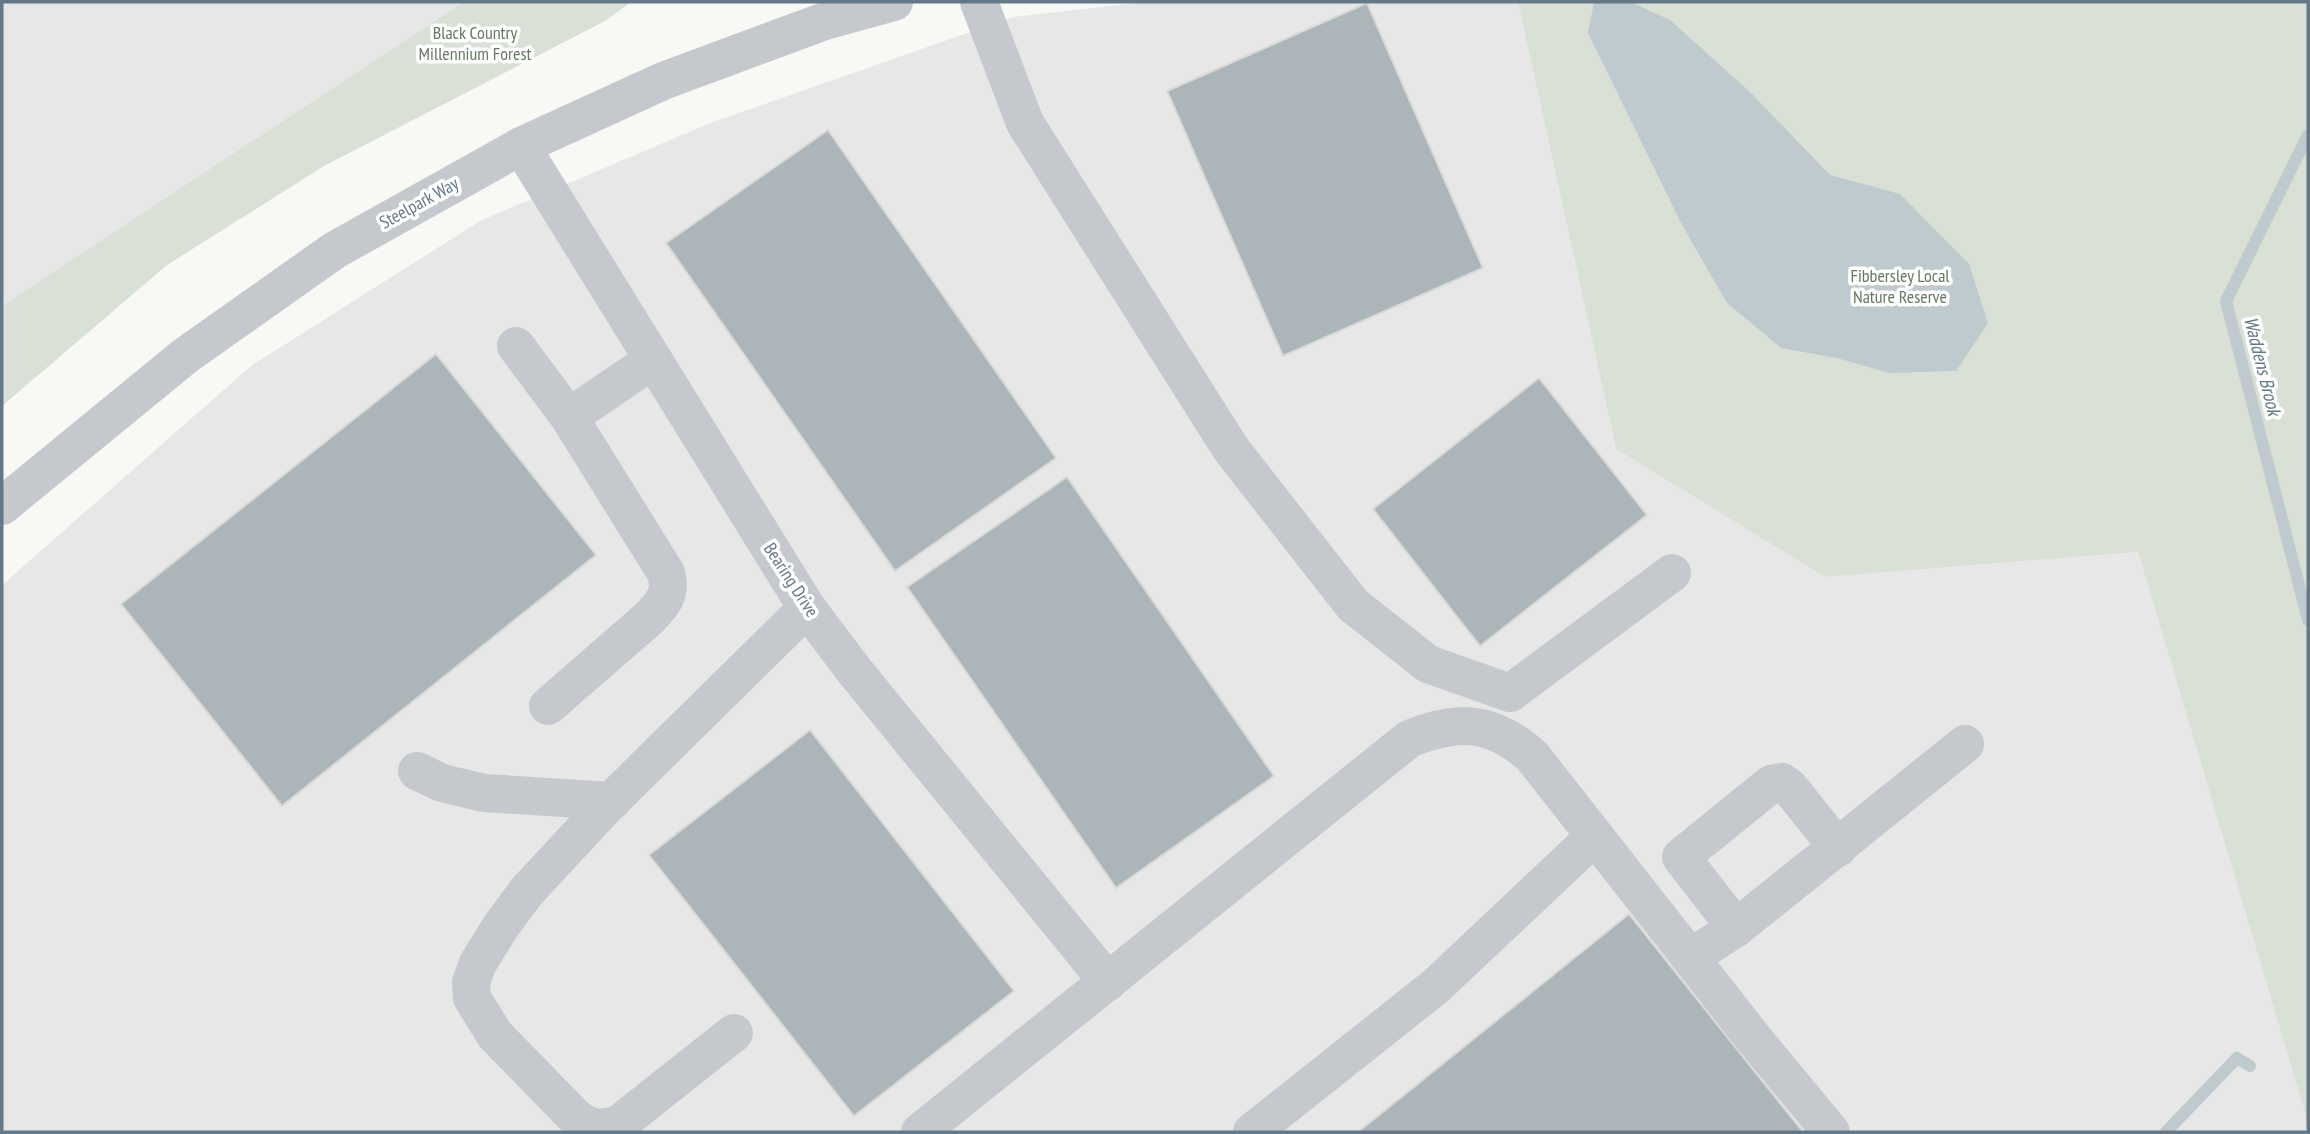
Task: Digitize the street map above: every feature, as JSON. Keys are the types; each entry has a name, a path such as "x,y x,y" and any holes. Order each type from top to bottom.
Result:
{"street":[{"name":"Steelpark Way","path":"2,506 185,356 335,250 520,146 663,81 821,11 894,2"},
{"path":"979,2 1025,123 1087,224 1231,449 1353,605 1428,664 1510,693 1672,573"},
{"name":"Bearing Drive","path":"520,146 807,608 853,669 1108,982"},
{"path":"516,346 569,417 666,573 670,585 660,608 548,706"},
{"path":"569,417 653,360"},
{"path":"734,1033 619,1124 594,1128 575,1117 495,1035 472,998 471,982 478,963 527,891 612,801 807,608"},
{"path":"920,1132 1409,739 1432,729 1460,724 1486,727 1513,739 1532,756 1754,1039 1831,1132"},
{"path":"1690,957 1736,928 1965,744"},
{"path":"417,771 442,783 484,793 612,801"},
{"path":"1736,928 1682,857 1771,784 1782,782 1790,788 1838,848"},
{"path":"1252,1132 1436,986 1594,837"}],"shaded area":[{"path":"2,2 523,2 239,187 2,392"},
{"path":"1145,2 1518,2 1616,449 1825,577 2138,552 2308,1123 2308,1132 2,1132 2,585 251,366 480,221 708,124 1013,17"},
{"path":"1594,2 1631,2 1670,20 1749,91 1830,175 1900,194 1969,264 1988,323 1956,371 1889,373 1837,358 1781,348 1727,303 1682,225 1588,33"}],"green space":[{"name":"Black Country Millennium Forest","path":"464,2 631,2 605,21 324,166 167,265 2,406 2,306"},
{"name":"Fibbersley Local Nature Reserve","path":"1518,2 2308,2 2308,1123 2138,552 1825,577 1616,449"}],"building":[{"path":"1367,3 1483,268 1283,356 1167,91"},
{"path":"828,130 1056,458 895,571 666,243"},
{"path":"436,354 596,555 282,806 121,604"},
{"path":"1539,378 1647,515 1480,646 1373,509"},
{"path":"1067,477 1274,776 1116,888 907,587"},
{"path":"810,730 1014,991 854,1116 649,855"},
{"path":"1629,914 1803,1132 1358,1132"}],"waterway":[{"name":"Waddens Brook","path":"2308,135 2226,301 2308,620"},
{"path":"2166,1132 2237,1058 2250,1066"}]}
